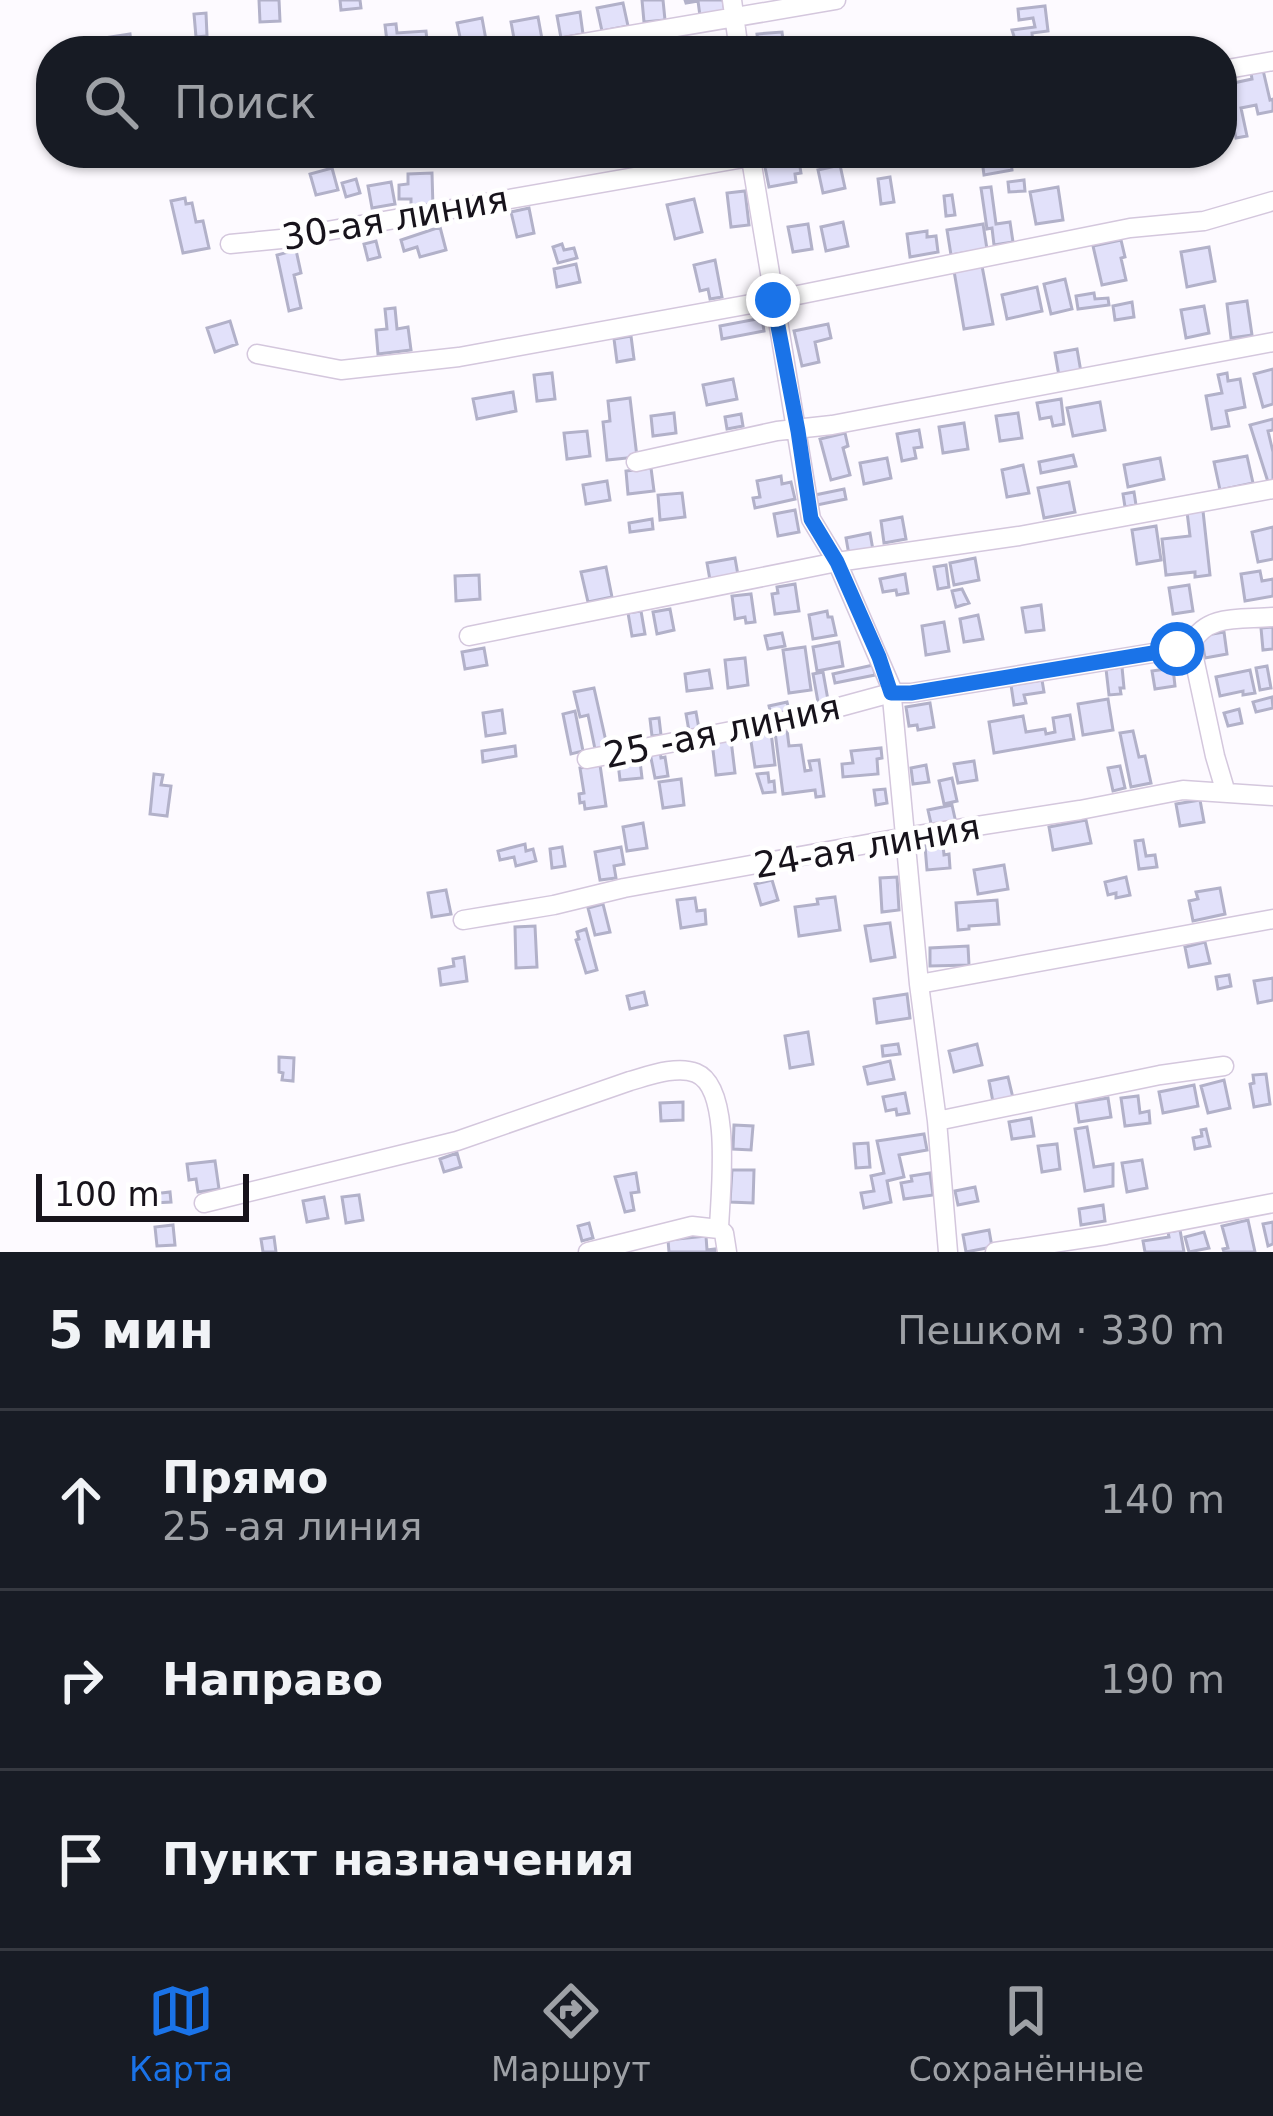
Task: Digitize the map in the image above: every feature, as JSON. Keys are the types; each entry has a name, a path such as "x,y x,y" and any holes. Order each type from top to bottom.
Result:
{"street":[{"path":"607,36 734,9 836,0"},
{"path":"1237,67 1273,61"},
{"name":"30-ая линия","path":"230,244 676,168"},
{"path":"752,168 811,519 837,562 891,693 947,1252"},
{"path":"257,355 341,370 459,357 1130,229 1204,221 1273,202"},
{"path":"636,462 777,431 798,431 1273,342"},
{"path":"470,636 837,562 1019,536 1273,489"},
{"name":"25 -ая линия","path":"587,759 799,718 891,693 1123,659 1191,644 1198,630 1212,622 1273,617"},
{"path":"1191,644 1226,794"},
{"name":"24-ая линия","path":"463,920 1183,790 1273,796"},
{"path":"919,984 1273,919"},
{"path":"937,1121 1224,1066"},
{"path":"204,1203 457,1141 630,1081 679,1071 694,1072 709,1082 716,1101 721,1126 718,1229"},
{"path":"994,1252 1273,1203"},
{"path":"588,1252 692,1226 724,1233 727,1252"}],"building":[{"path":"259,0 279,0 280,21 260,22"},
{"path":"340,0 360,0 361,8 341,10"},
{"path":"642,0 663,0 665,20 644,22"},
{"path":"685,0 723,0 725,12 700,16 698,1"},
{"path":"623,3 628,26 602,31 597,8"},
{"path":"1045,6 1048,31 1014,36 1012,30 1035,27 1033,18 1019,20 1018,9"},
{"path":"580,12 583,34 561,36 557,16"},
{"path":"206,13 207,36 196,36 194,14"},
{"path":"538,17 541,36 514,36 511,22"},
{"path":"482,18 485,36 460,36 457,23"},
{"path":"396,24 397,33 426,31 426,36 386,36 385,25"},
{"path":"1263,70 1273,111 1258,114 1256,105 1241,108 1247,136 1237,138 1237,82 1252,79 1251,73"},
{"path":"332,168 338,190 316,195 310,174"},
{"path":"765,168 800,168 796,182 769,187"},
{"path":"841,168 845,188 823,193 818,170"},
{"path":"983,168 1012,168 1012,170 984,175"},
{"path":"432,173 433,208 411,209 411,199 399,199 399,185 408,184 408,174"},
{"path":"890,177 894,202 881,204 878,179"},
{"path":"356,179 360,193 346,197 342,183"},
{"path":"1024,180 1025,191 1009,192 1008,182"},
{"path":"391,182 395,204 372,208 368,186"},
{"path":"991,187 996,224 1010,222 1013,242 994,245 992,228 987,229 981,188"},
{"path":"1058,187 1063,220 1036,224 1030,192"},
{"path":"745,191 749,225 731,227 727,193"},
{"path":"952,195 955,215 946,216 944,196"},
{"path":"185,198 186,204 192,203 196,222 203,221 209,248 183,253 171,201"},
{"path":"694,199 702,232 675,239 667,205"},
{"path":"529,208 534,233 517,237 511,212"},
{"path":"843,222 848,246 826,251 821,227"},
{"path":"808,224 812,249 793,252 788,227"},
{"path":"983,224 987,249 951,255 947,230"},
{"path":"440,227 446,250 420,257 417,247 404,251 401,240"},
{"path":"927,231 927,237 936,236 938,252 910,257 907,234"},
{"path":"1121,240 1126,280 1102,285 1093,246"},
{"path":"376,241 380,257 368,260 364,244"},
{"path":"562,244 564,250 574,248 577,258 558,263 553,247"},
{"path":"1209,247 1215,281 1187,287 1181,252"},
{"path":"296,250 301,273 294,275 301,308 289,311 277,255"},
{"path":"715,260 722,297 710,299 708,289 700,291 694,265"},
{"path":"576,264 580,282 557,287 554,269"},
{"path":"982,266 993,324 964,329 954,271"},
{"path":"1065,279 1072,309 1051,314 1044,284"},
{"path":"1037,287 1042,311 1007,319 1002,295"},
{"path":"1094,293 1095,299 1108,298 1109,305 1078,309 1076,296"},
{"path":"1247,301 1252,335 1231,338 1227,304"},
{"path":"1132,302 1134,317 1115,320 1113,306"},
{"path":"1204,306 1209,333 1186,338 1181,310"},
{"path":"395,308 397,329 408,327 411,350 378,354 376,330 387,329 385,309"},
{"path":"762,318 764,331 722,339 720,326"},
{"path":"230,321 237,344 215,352 207,328"},
{"path":"828,324 831,338 815,342 819,362 802,366 794,331"},
{"path":"631,336 634,359 617,362 614,339"},
{"path":"1077,349 1081,372 1059,376 1055,353"},
{"path":"1273,369 1273,404 1263,407 1254,374"},
{"path":"552,373 555,399 537,401 534,375"},
{"path":"1227,373 1228,381 1240,379 1245,407 1226,411 1229,426 1212,429 1206,396 1222,393 1218,375"},
{"path":"733,379 737,399 707,405 703,385"},
{"path":"513,392 516,411 477,419 473,399"},
{"path":"630,398 637,457 607,460 603,422 610,421 608,401"},
{"path":"1061,399 1064,424 1053,426 1051,417 1040,419 1037,403"},
{"path":"1100,402 1105,430 1073,436 1067,408"},
{"path":"674,413 676,433 653,436 651,416"},
{"path":"1018,413 1022,438 1000,441 996,416"},
{"path":"741,414 743,426 727,429 725,417"},
{"path":"1273,419 1273,430 1268,431 1273,481 1268,482 1250,425"},
{"path":"964,423 968,449 943,453 939,427"},
{"path":"919,430 922,447 914,448 916,458 902,461 897,434"},
{"path":"587,431 590,456 567,459 564,433"},
{"path":"845,433 848,446 843,448 850,475 831,480 820,439"},
{"path":"1073,455 1076,466 1041,473 1039,462"},
{"path":"1247,456 1253,483 1220,490 1214,462"},
{"path":"887,458 891,478 864,484 860,463"},
{"path":"1160,458 1164,479 1128,487 1124,465"},
{"path":"1023,465 1029,493 1007,497 1002,470"},
{"path":"651,468 654,491 628,494 626,471"},
{"path":"781,476 782,484 791,482 795,499 755,508 753,498 760,497 757,481"},
{"path":"607,481 610,500 586,504 583,485"},
{"path":"1069,482 1075,512 1044,518 1038,488"},
{"path":"844,489 846,499 817,505 815,495"},
{"path":"1134,492 1136,505 1125,507 1123,494"},
{"path":"682,493 685,517 660,520 658,495"},
{"path":"795,510 799,532 778,536 774,514"},
{"path":"1203,511 1210,575 1166,575 1162,539 1190,536 1187,512"},
{"path":"902,517 906,539 884,543 881,521"},
{"path":"652,519 653,529 630,532 629,523"},
{"path":"1156,526 1161,560 1137,564 1132,530"},
{"path":"1273,527 1273,559 1258,562 1252,532"},
{"path":"870,533 873,550 849,555 846,538"},
{"path":"735,558 738,575 710,580 707,563"},
{"path":"975,558 979,580 954,585 950,563"},
{"path":"946,565 949,587 938,589 934,567"},
{"path":"606,567 612,597 588,602 581,572"},
{"path":"1260,571 1262,581 1273,579 1273,596 1245,601 1241,574"},
{"path":"905,574 908,593 883,592 880,579"},
{"path":"479,575 480,599 456,601 455,576"},
{"path":"795,584 799,611 775,614 772,594 778,593 777,587"},
{"path":"1189,585 1193,611 1173,614 1169,588"},
{"path":"962,589 969,603 956,607 952,591"},
{"path":"751,594 755,622 735,619 732,596"},
{"path":"1041,605 1044,630 1026,632 1022,608"},
{"path":"670,609 674,630 657,634 653,612"},
{"path":"641,611 645,634 632,636 628,613"},
{"path":"827,611 836,635 813,639 809,615"},
{"path":"978,615 983,639 964,642 960,619"},
{"path":"944,622 949,651 926,655 922,626"},
{"path":"1273,627 1273,649 1263,650 1261,628"},
{"path":"1224,632 1227,654 1205,658 1201,636"},
{"path":"782,633 785,646 768,649 765,636"},
{"path":"839,642 843,666 817,671 813,647"},
{"path":"805,647 811,690 789,693 783,650"},
{"path":"484,648 487,665 465,669 462,652"},
{"path":"745,658 748,685 728,688 725,660"},
{"path":"873,665 875,675 835,683 833,674"},
{"path":"1267,666 1271,688 1260,690 1256,668"},
{"path":"1122,667 1124,688 1121,694 1109,695 1106,669"},
{"path":"1173,668 1175,686 1155,689 1152,671"},
{"path":"709,670 712,688 687,691 685,674"},
{"path":"1250,670 1255,693 1220,696 1216,677"},
{"path":"823,672 828,700 818,702 813,674"},
{"path":"1042,680 1044,692 1024,695 1026,703 1014,705 1011,685"},
{"path":"594,688 607,746 595,749 588,715 580,717 574,692"},
{"path":"1272,697 1273,708 1256,712 1253,702"},
{"path":"1108,699 1113,730 1083,735 1078,704"},
{"path":"787,702 790,714 772,719 769,706"},
{"path":"930,703 934,727 918,730 917,725 909,726 906,707"},
{"path":"1239,709 1242,723 1228,726 1224,713"},
{"path":"502,710 505,733 486,736 483,713"},
{"path":"575,711 583,751 571,754 563,714"},
{"path":"696,712 699,729 689,731 686,714"},
{"path":"1070,715 1074,739 994,753 989,722 1023,716 1026,732 1045,729 1046,734 1055,732 1053,718"},
{"path":"659,718 661,735 652,736 650,719"},
{"path":"787,730 789,746 801,745 805,771 811,770 809,761 819,760 824,796 816,797 815,790 783,794 775,732"},
{"path":"1133,731 1151,783 1131,787 1120,733"},
{"path":"771,732 775,765 755,767 750,735"},
{"path":"731,740 735,773 716,775 712,742"},
{"path":"515,746 516,756 483,762 482,751"},
{"path":"881,748 878,774 843,777 842,764 853,763 851,751"},
{"path":"660,751 668,776 655,778 650,753"},
{"path":"640,761 642,778 620,780 618,763"},
{"path":"974,761 977,780 958,783 954,764"},
{"path":"600,765 606,806 585,809 584,802 580,803 579,794 584,793 580,768"},
{"path":"926,765 929,782 913,784 911,768"},
{"path":"1120,766 1125,788 1113,791 1108,768"},
{"path":"768,773 775,792 763,793 757,774"},
{"path":"154,774 163,775 161,785 171,786 167,816 150,814"},
{"path":"952,778 957,801 944,804 939,781"},
{"path":"681,779 684,805 663,808 659,782"},
{"path":"885,789 887,803 876,805 874,790"},
{"path":"1200,800 1204,822 1180,826 1176,804"},
{"path":"952,805 956,823 932,828 928,810"},
{"path":"1086,820 1091,843 1053,850 1049,827"},
{"path":"643,823 647,848 627,851 623,827"},
{"path":"1143,840 1146,856 1155,855 1157,867 1139,869 1135,841"},
{"path":"525,844 526,851 533,849 536,861 516,866 514,857 500,860 498,851"},
{"path":"943,845 950,868 927,870 925,846"},
{"path":"562,847 565,866 552,868 550,849"},
{"path":"621,847 624,864 614,866 616,878 600,880 595,852"},
{"path":"1004,865 1008,889 978,894 974,870"},
{"path":"897,877 899,910 882,912 880,878"},
{"path":"1126,877 1130,895 1108,895 1105,882"},
{"path":"772,880 778,900 761,905 755,884"},
{"path":"1220,888 1225,914 1193,921 1189,901 1198,899 1196,892"},
{"path":"446,890 451,914 432,917 428,893"},
{"path":"835,897 840,930 799,936 795,907"},
{"path":"695,898 697,911 705,910 706,924 681,928 677,900"},
{"path":"997,900 999,924 958,930 956,903"},
{"path":"603,904 610,932 595,935 588,908"},
{"path":"890,923 895,957 871,961 865,926"},
{"path":"535,926 537,967 516,968 515,927"},
{"path":"586,929 597,970 586,973 576,940 577,932"},
{"path":"1205,942 1210,963 1189,967 1185,947"},
{"path":"968,946 969,965 930,966 930,948"},
{"path":"464,957 467,981 441,985 439,969 454,966 453,959"},
{"path":"1229,975 1231,986 1218,989 1216,977"},
{"path":"1273,978 1273,1000 1258,1003 1254,981"},
{"path":"644,992 647,1005 630,1009 627,996"},
{"path":"907,994 910,1018 877,1023 874,999"},
{"path":"808,1032 813,1064 790,1068 785,1036"},
{"path":"898,1044 900,1054 883,1056 882,1046"},
{"path":"977,1044 982,1065 954,1072 949,1051"},
{"path":"279,1057 294,1058 293,1081 282,1080"},
{"path":"890,1061 894,1079 868,1084 864,1067"},
{"path":"1266,1074 1270,1104 1254,1107 1253,1075"},
{"path":"1008,1077 1013,1098 993,1102 989,1081"},
{"path":"1224,1080 1230,1108 1208,1113 1201,1086"},
{"path":"1194,1085 1198,1106 1163,1113 1159,1092"},
{"path":"905,1093 909,1113 886,1111 883,1097"},
{"path":"1138,1096 1140,1113 1149,1111 1150,1123 1125,1126 1121,1098"},
{"path":"1108,1098 1111,1117 1079,1122 1076,1103"},
{"path":"683,1102 683,1120 661,1121 660,1103"},
{"path":"1031,1118 1034,1136 1012,1139 1009,1122"},
{"path":"734,1125 753,1126 751,1150 733,1149"},
{"path":"1087,1127 1094,1167 1113,1164 1113,1186 1085,1191 1075,1129"},
{"path":"1206,1129 1210,1146 1195,1149 1193,1138"},
{"path":"924,1134 927,1150 899,1155 904,1177 887,1181 891,1202 864,1208 861,1193 874,1191 871,1176 884,1173 877,1141"},
{"path":"868,1143 870,1167 856,1168 854,1144"},
{"path":"1057,1144 1060,1169 1042,1172 1038,1146"},
{"path":"457,1153 461,1167 444,1172 440,1159"},
{"path":"1142,1160 1147,1188 1127,1192 1122,1163"},
{"path":"215,1161 219,1189 198,1192 196,1179 189,1180 187,1164"},
{"path":"732,1170 754,1170 753,1203 730,1202"},
{"path":"636,1173 639,1192 631,1193 634,1210 625,1212 615,1177"},
{"path":"930,1173 933,1195 904,1199 901,1183"},
{"path":"975,1187 978,1201 958,1205 955,1191"},
{"path":"170,1192 171,1202 154,1203 153,1194"},
{"path":"359,1195 363,1220 346,1223 342,1197"},
{"path":"324,1197 328,1218 307,1222 303,1201"},
{"path":"1103,1205 1105,1221 1081,1225 1079,1209"},
{"path":"1248,1220 1255,1252 1224,1252 1228,1248 1222,1226"},
{"path":"1273,1222 1273,1244 1268,1246 1263,1224"},
{"path":"589,1223 593,1238 582,1241 578,1226"},
{"path":"173,1225 175,1245 157,1246 155,1227"},
{"path":"989,1230 992,1247 966,1252 963,1235"},
{"path":"1180,1230 1184,1252 1145,1252 1143,1241"},
{"path":"1204,1232 1209,1248 1189,1252 1185,1237"},
{"path":"706,1236 707,1250 715,1252 669,1252 668,1240"},
{"path":"274,1237 276,1252 263,1252 261,1239"}],"route":[{"path":"773,300 811,519 837,562 891,693 1177,649"}]}
